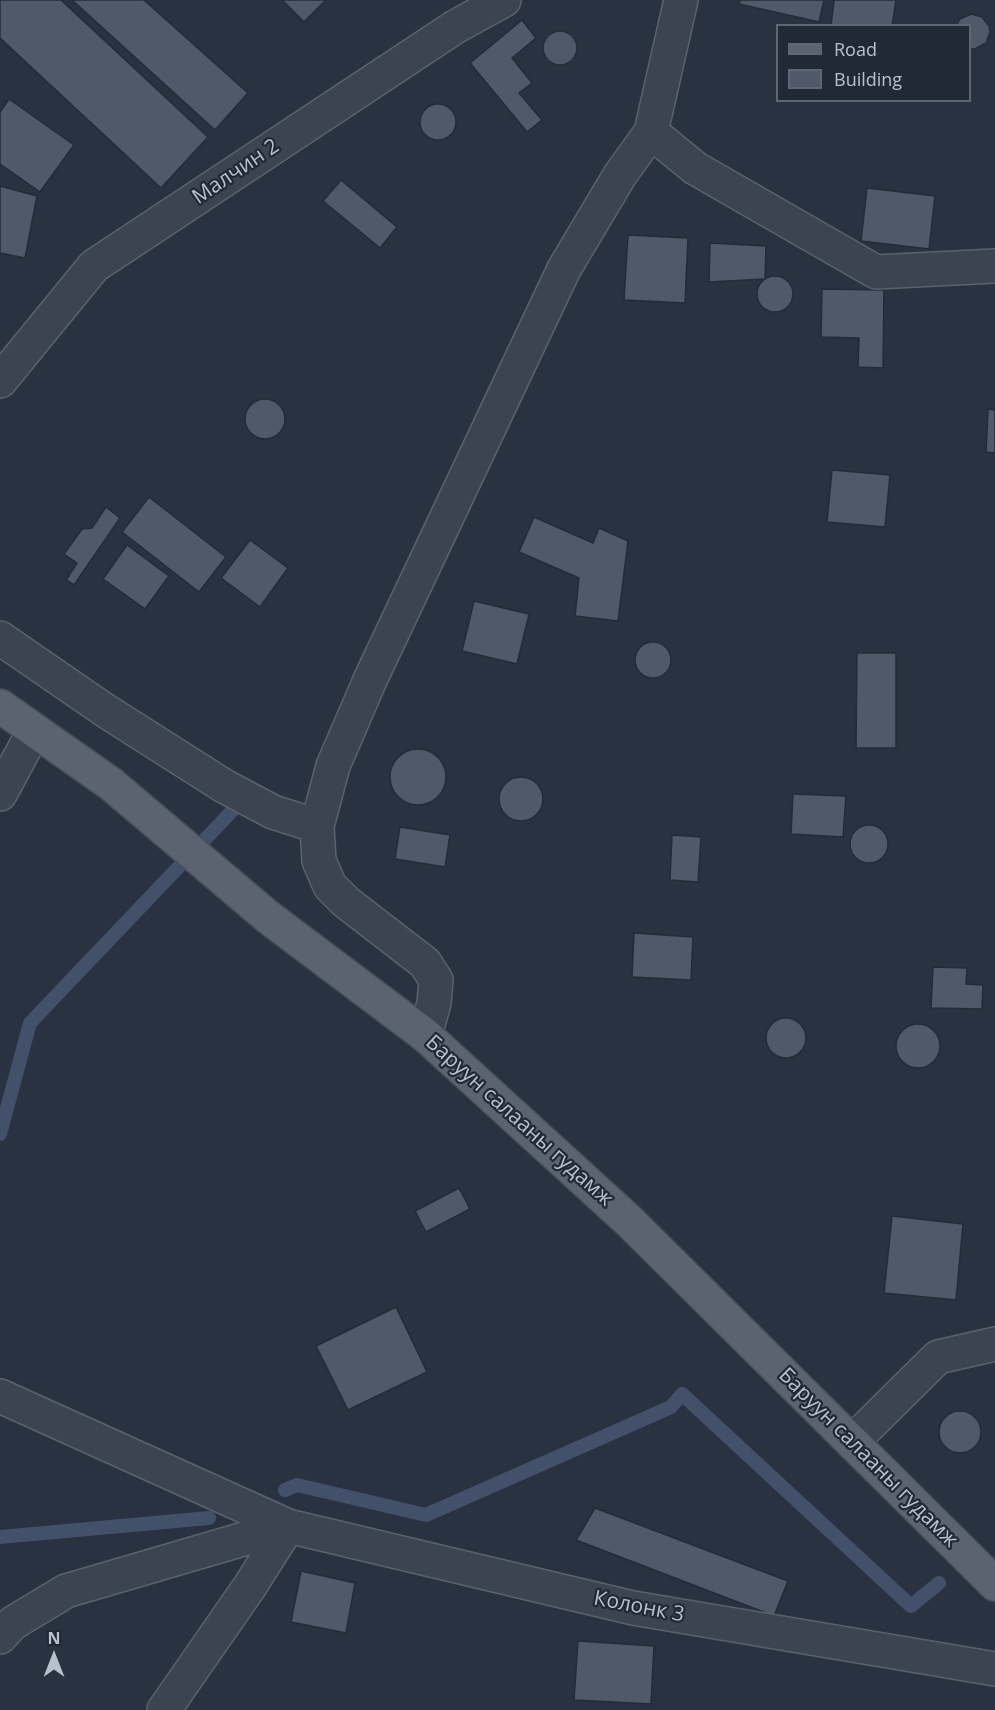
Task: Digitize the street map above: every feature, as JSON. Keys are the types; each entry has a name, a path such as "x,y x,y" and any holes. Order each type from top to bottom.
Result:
{"main road":[{"name":"Баруун салааны гудамж","path":"0,706 111,784 268,917 425,1035 629,1221 995,1584"}],"street":[{"name":"Малчин 2","path":"0,381 94,266 455,27 504,0"},
{"path":"425,1035 434,1002 436,980 425,963 346,902 330,886 319,861 317,826 333,766 370,680 564,268 620,175 651,132 681,0"},
{"path":"651,132 695,168 876,272 995,266"},
{"path":"0,638 106,711 224,786 273,812 317,826"},
{"path":"0,794 34,731"},
{"path":"852,1442 938,1357 995,1344"},
{"name":"Колонк 3","path":"0,1396 288,1526 633,1608 995,1669"},
{"path":"0,1637 13,1623 66,1591 288,1526"},
{"path":"164,1710 250,1586 288,1526"}],"building":[{"path":"0,0 61,0 208,137 161,188 0,38"},
{"path":"72,0 144,0 248,93 215,130"},
{"path":"282,0 326,0 304,22"},
{"path":"740,0 824,0 819,22 739,4"},
{"path":"834,0 896,0 892,24 831,24"},
{"path":"971,14 982,17 989,26 990,32 986,43 971,49 971,24 957,24 960,19"},
{"path":"522,20 536,38 512,58 532,83 519,93 542,120 527,132 470,63"},
{"path":"560,31 572,36 577,48 572,60 560,65 548,60 543,48 548,36"},
{"path":"9,99 74,145 40,192 0,164 0,112"},
{"path":"438,104 451,109 456,122 451,135 438,140 425,135 420,122 425,109"},
{"path":"341,180 397,227 380,248 323,201"},
{"path":"0,186 37,196 25,258 0,253"},
{"path":"867,188 935,196 929,249 861,241"},
{"path":"628,235 688,238 685,303 624,300"},
{"path":"710,243 766,246 765,279 709,282"},
{"path":"775,276 788,281 793,294 788,307 775,312 762,307 757,294 762,281"},
{"path":"822,289 884,290 883,368 858,367 859,338 821,337"},
{"path":"265,399 279,405 285,419 279,433 265,439 251,433 245,419 251,405"},
{"path":"988,409 995,410 995,453 986,452"},
{"path":"832,470 890,475 885,527 827,522"},
{"path":"149,497 226,557 199,592 122,532"},
{"path":"106,507 120,518 74,585 66,580 77,563 64,554 82,529 92,528"},
{"path":"534,517 593,543 599,528 628,541 618,621 575,616 579,578 519,552"},
{"path":"250,540 288,568 260,607 221,578"},
{"path":"127,545 169,576 145,609 103,579"},
{"path":"474,601 529,614 517,664 462,651"},
{"path":"653,642 666,647 671,660 666,673 653,678 640,673 635,660 640,647"},
{"path":"857,653 896,653 896,748 856,748"},
{"path":"418,749 429,751 438,757 444,766 446,777 444,788 438,797 429,803 418,805 407,803 398,797 392,788 390,777 392,766 398,757 407,751"},
{"path":"521,777 530,778 537,783 542,790 542,808 537,815 530,820 521,821 512,820 505,815 500,808 499,799 500,790 505,783 512,778"},
{"path":"793,794 846,796 843,837 791,834"},
{"path":"869,825 876,826 882,831 887,837 887,851 882,857 876,862 869,863 862,862 856,857 851,851 850,844 851,837 856,831 862,826"},
{"path":"400,827 450,835 445,867 395,859"},
{"path":"672,835 701,837 698,882 670,880"},
{"path":"634,933 693,937 691,980 632,977"},
{"path":"933,967 967,968 966,984 983,985 982,1009 931,1008"},
{"path":"786,1018 800,1024 806,1038 800,1052 786,1058 772,1052 766,1038 772,1024"},
{"path":"918,1024 933,1031 940,1046 933,1061 918,1068 903,1061 896,1046 903,1031"},
{"path":"459,1188 470,1209 426,1232 415,1211"},
{"path":"892,1216 963,1224 956,1300 884,1293"},
{"path":"396,1307 427,1372 348,1410 316,1346"},
{"path":"960,1411 975,1417 981,1432 975,1447 960,1453 945,1447 939,1432 945,1417"},
{"path":"595,1508 788,1581 774,1616 576,1540"},
{"path":"301,1571 355,1583 346,1633 291,1622"},
{"path":"578,1641 654,1646 651,1704 574,1700"}],"waterway":[{"path":"0,1134 30,1023 233,810"},
{"path":"285,1490 297,1485 426,1515 671,1407 682,1394 911,1606 939,1583"},
{"path":"0,1537 209,1518"}]}
